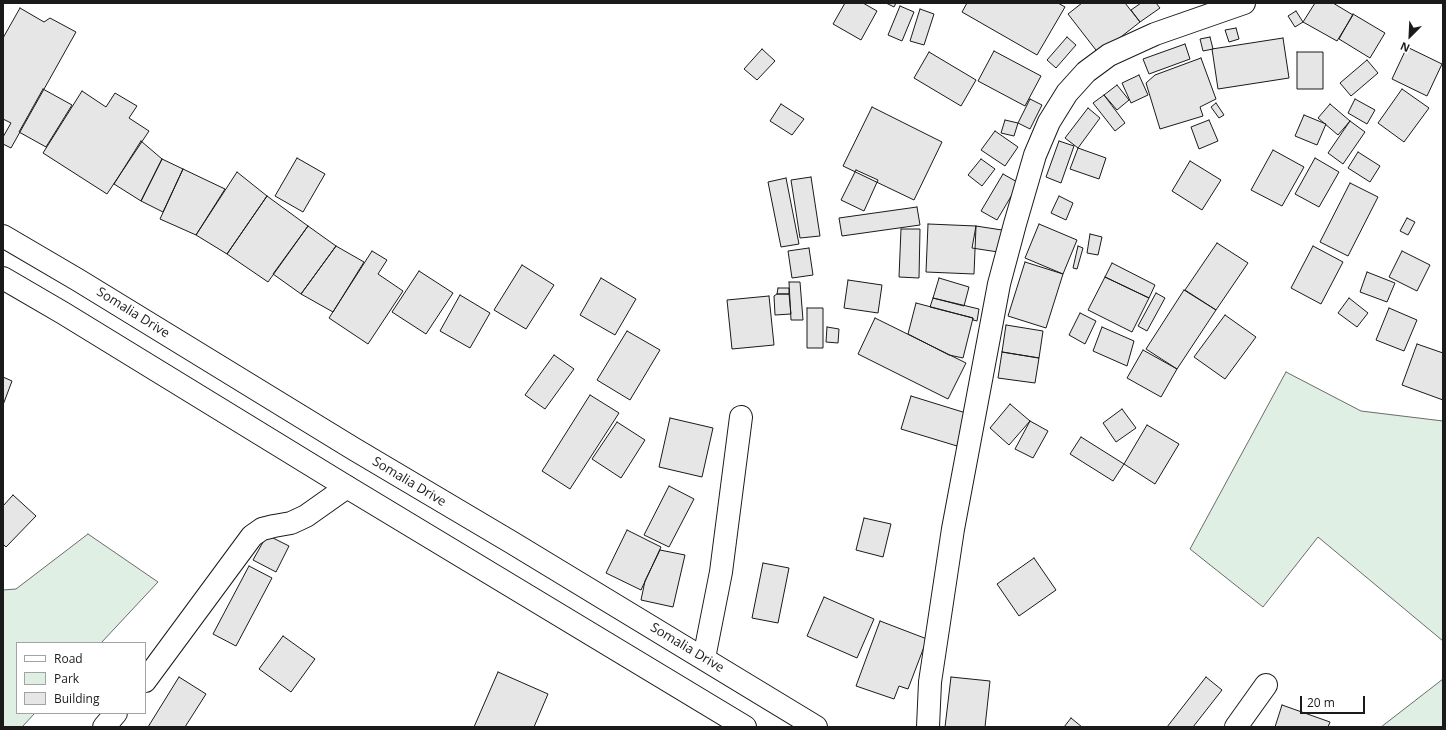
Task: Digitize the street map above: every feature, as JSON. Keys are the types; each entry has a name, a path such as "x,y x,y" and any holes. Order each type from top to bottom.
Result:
{"main road":[{"path":"928,727 930,682 953,529 999,284 1035,155 1049,122 1067,93 1086,72 1109,55 1156,34 1244,3"},
{"name":"Somalia Drive","path":"3,236 816,727"},
{"path":"3,278 745,727"},
{"path":"704,658 721,572 741,417"},
{"path":"146,680 252,536 262,529 291,523 306,516 347,487"},
{"path":"1236,727 1266,685"},
{"path":"104,727 115,714"}],"green space":[{"path":"1286,372 1361,411 1443,421 1443,641 1318,537 1263,607 1190,549"},
{"path":"88,534 158,582 102,642 16,642 16,714 34,714 22,727 3,727 3,590 16,589"},
{"path":"1443,679 1443,727 1381,727"}],"building":[{"path":"845,3 863,3 877,11 861,40 833,24"},
{"path":"886,3 896,3 894,7"},
{"path":"967,3 1058,3 1065,7 1037,55 962,12"},
{"path":"1082,3 1125,3 1140,22 1099,54 1068,14"},
{"path":"1141,3 1156,3 1160,8 1140,22 1131,10"},
{"path":"1315,3 1333,3 1353,15 1337,41 1303,22"},
{"path":"900,6 914,12 902,41 888,35"},
{"path":"20,8 44,22 50,18 76,32 11,148 3,144 3,137 11,123 3,119 3,38"},
{"path":"920,9 934,14 924,45 910,41"},
{"path":"1296,11 1303,22 1295,27 1288,16"},
{"path":"1353,14 1385,33 1370,58 1339,39"},
{"path":"1236,28 1239,39 1229,42 1225,30"},
{"path":"1067,37 1076,45 1056,68 1047,60"},
{"path":"1210,37 1213,49 1203,51 1200,39"},
{"path":"1283,38 1289,78 1218,89 1212,49"},
{"path":"1185,44 1190,59 1149,74 1143,59"},
{"path":"1407,47 1442,64 1427,96 1392,79"},
{"path":"762,49 775,61 757,80 744,69"},
{"path":"994,51 1041,76 1025,106 978,81"},
{"path":"929,52 976,80 961,106 914,78"},
{"path":"1297,52 1323,52 1323,89 1297,89"},
{"path":"1201,58 1216,99 1200,107 1203,116 1160,129 1146,83 1155,75"},
{"path":"1367,60 1378,73 1351,96 1340,83"},
{"path":"1139,75 1148,95 1131,103 1122,83"},
{"path":"1117,85 1129,100 1117,110 1104,95"},
{"path":"43,89 72,105 46,147 19,132"},
{"path":"1402,89 1429,108 1404,142 1378,123"},
{"path":"82,91 106,107 115,93 137,106 129,118 149,131 107,194 43,153"},
{"path":"1104,95 1125,123 1115,131 1093,103"},
{"path":"1030,99 1042,105 1030,129 1018,123"},
{"path":"1355,99 1375,110 1367,124 1348,113"},
{"path":"1216,103 1224,115 1219,118 1211,107"},
{"path":"781,104 804,119 792,135 770,121"},
{"path":"1330,104 1350,121 1338,135 1318,118"},
{"path":"872,107 942,142 914,200 843,166"},
{"path":"1088,108 1100,118 1078,148 1065,138"},
{"path":"1304,115 1326,124 1317,145 1295,136"},
{"path":"1005,120 1018,123 1014,136 1001,133"},
{"path":"1209,120 1218,141 1199,149 1191,127"},
{"path":"1350,121 1365,132 1343,164 1328,153"},
{"path":"995,131 1018,147 1005,166 981,150"},
{"path":"141,141 162,159 141,201 114,184"},
{"path":"1059,141 1074,146 1061,183 1046,177"},
{"path":"1078,148 1106,158 1099,179 1070,169"},
{"path":"1273,150 1304,167 1282,206 1251,190"},
{"path":"1358,152 1380,166 1370,182 1348,168"},
{"path":"297,158 325,174 303,212 275,196"},
{"path":"1315,158 1339,172 1319,207 1295,194"},
{"path":"162,159 183,169 163,212 141,201"},
{"path":"981,159 995,169 982,186 968,175"},
{"path":"1190,161 1221,180 1202,210 1172,191"},
{"path":"183,169 225,189 196,235 160,219"},
{"path":"856,170 878,180 864,211 841,200"},
{"path":"237,172 267,196 227,254 196,235"},
{"path":"1003,174 1019,183 997,220 981,211"},
{"path":"811,177 820,236 800,238 791,180"},
{"path":"786,178 799,244 781,247 768,182"},
{"path":"1350,183 1378,197 1348,256 1320,242"},
{"path":"267,196 308,226 268,282 227,254"},
{"path":"1059,196 1073,203 1066,220 1051,213"},
{"path":"917,207 920,225 842,236 839,218"},
{"path":"1407,218 1415,222 1408,235 1400,231"},
{"path":"928,224 976,226 974,274 926,272"},
{"path":"1039,224 1077,240 1063,274 1025,258"},
{"path":"308,226 336,246 301,294 273,274"},
{"path":"976,226 1002,230 998,252 972,248"},
{"path":"901,229 920,229 919,278 899,277"},
{"path":"1090,234 1102,237 1098,255 1087,253"},
{"path":"1217,243 1248,263 1216,310 1185,290"},
{"path":"336,246 364,262 333,312 301,294"},
{"path":"1078,246 1083,248 1077,269 1073,268"},
{"path":"1313,246 1343,262 1321,304 1291,288"},
{"path":"809,248 813,275 792,278 788,251"},
{"path":"372,251 387,260 378,274 403,291 368,344 329,318"},
{"path":"1402,251 1430,265 1417,291 1389,277"},
{"path":"1025,262 1063,274 1046,328 1008,316"},
{"path":"1112,263 1155,285 1149,298 1105,277"},
{"path":"522,265 554,285 526,329 494,310"},
{"path":"419,271 453,293 426,334 392,312"},
{"path":"1367,272 1395,283 1387,302 1360,292"},
{"path":"1105,277 1149,298 1132,332 1088,310"},
{"path":"601,278 636,299 615,335 580,315"},
{"path":"939,278 969,287 964,306 933,298"},
{"path":"848,280 882,285 878,313 844,308"},
{"path":"789,282 800,282 803,320 791,320"},
{"path":"778,288 789,288 789,294 777,294"},
{"path":"1184,290 1216,310 1177,369 1146,349"},
{"path":"1156,293 1165,298 1147,331 1138,326"},
{"path":"777,294 789,294 791,314 775,315 774,296"},
{"path":"460,295 490,313 470,348 440,331"},
{"path":"769,296 774,345 732,349 727,300"},
{"path":"933,298 979,309 977,321 973,320 973,318 930,307"},
{"path":"1349,298 1368,313 1357,327 1338,313"},
{"path":"916,303 973,318 963,358 949,355 908,334"},
{"path":"807,308 823,308 823,348 807,348"},
{"path":"1389,308 1417,320 1404,351 1376,340"},
{"path":"1080,313 1096,321 1085,344 1069,335"},
{"path":"1225,315 1256,337 1225,379 1194,357"},
{"path":"875,318 966,363 948,399 858,354"},
{"path":"1006,325 1043,331 1039,358 1002,352"},
{"path":"827,327 839,329 838,343 826,342"},
{"path":"1102,327 1134,341 1127,366 1093,351"},
{"path":"627,331 660,350 630,400 597,380"},
{"path":"1417,344 1443,353 1443,400 1402,385"},
{"path":"1143,350 1177,369 1161,397 1127,378"},
{"path":"1002,352 1039,358 1035,383 998,378"},
{"path":"554,355 574,369 545,409 525,395"},
{"path":"3,377 12,381 3,405"},
{"path":"590,395 619,413 570,489 542,471"},
{"path":"911,396 966,413 957,446 901,429"},
{"path":"1010,404 1030,421 1009,445 990,428"},
{"path":"1122,409 1136,428 1116,442 1103,423"},
{"path":"670,418 713,428 702,477 659,467"},
{"path":"1030,421 1048,431 1033,458 1015,449"},
{"path":"617,422 645,440 621,478 592,459"},
{"path":"1147,425 1179,444 1155,484 1124,464"},
{"path":"1081,437 1124,464 1113,481 1070,454"},
{"path":"669,486 694,499 669,547 644,535"},
{"path":"13,495 36,516 6,547 3,544 3,506"},
{"path":"864,518 891,524 883,557 856,550"},
{"path":"627,530 661,547 641,590 606,573"},
{"path":"267,535 289,546 276,572 253,560"},
{"path":"660,550 685,555 673,607 641,600 645,581"},
{"path":"1034,558 1056,590 1019,616 997,584"},
{"path":"763,563 789,568 778,623 752,618"},
{"path":"249,566 272,578 236,646 213,634"},
{"path":"824,597 874,619 857,658 807,636"},
{"path":"880,621 927,639 908,689 899,686 894,699 856,686"},
{"path":"283,636 315,659 291,692 259,669"},
{"path":"498,672 548,694 534,727 474,727"},
{"path":"179,677 206,694 185,727 148,727"},
{"path":"951,677 990,681 985,727 945,727"},
{"path":"1206,677 1222,690 1193,727 1167,727"},
{"path":"1282,705 1330,722 1328,727 1275,727"},
{"path":"1071,718 1082,727 1064,727"}]}
